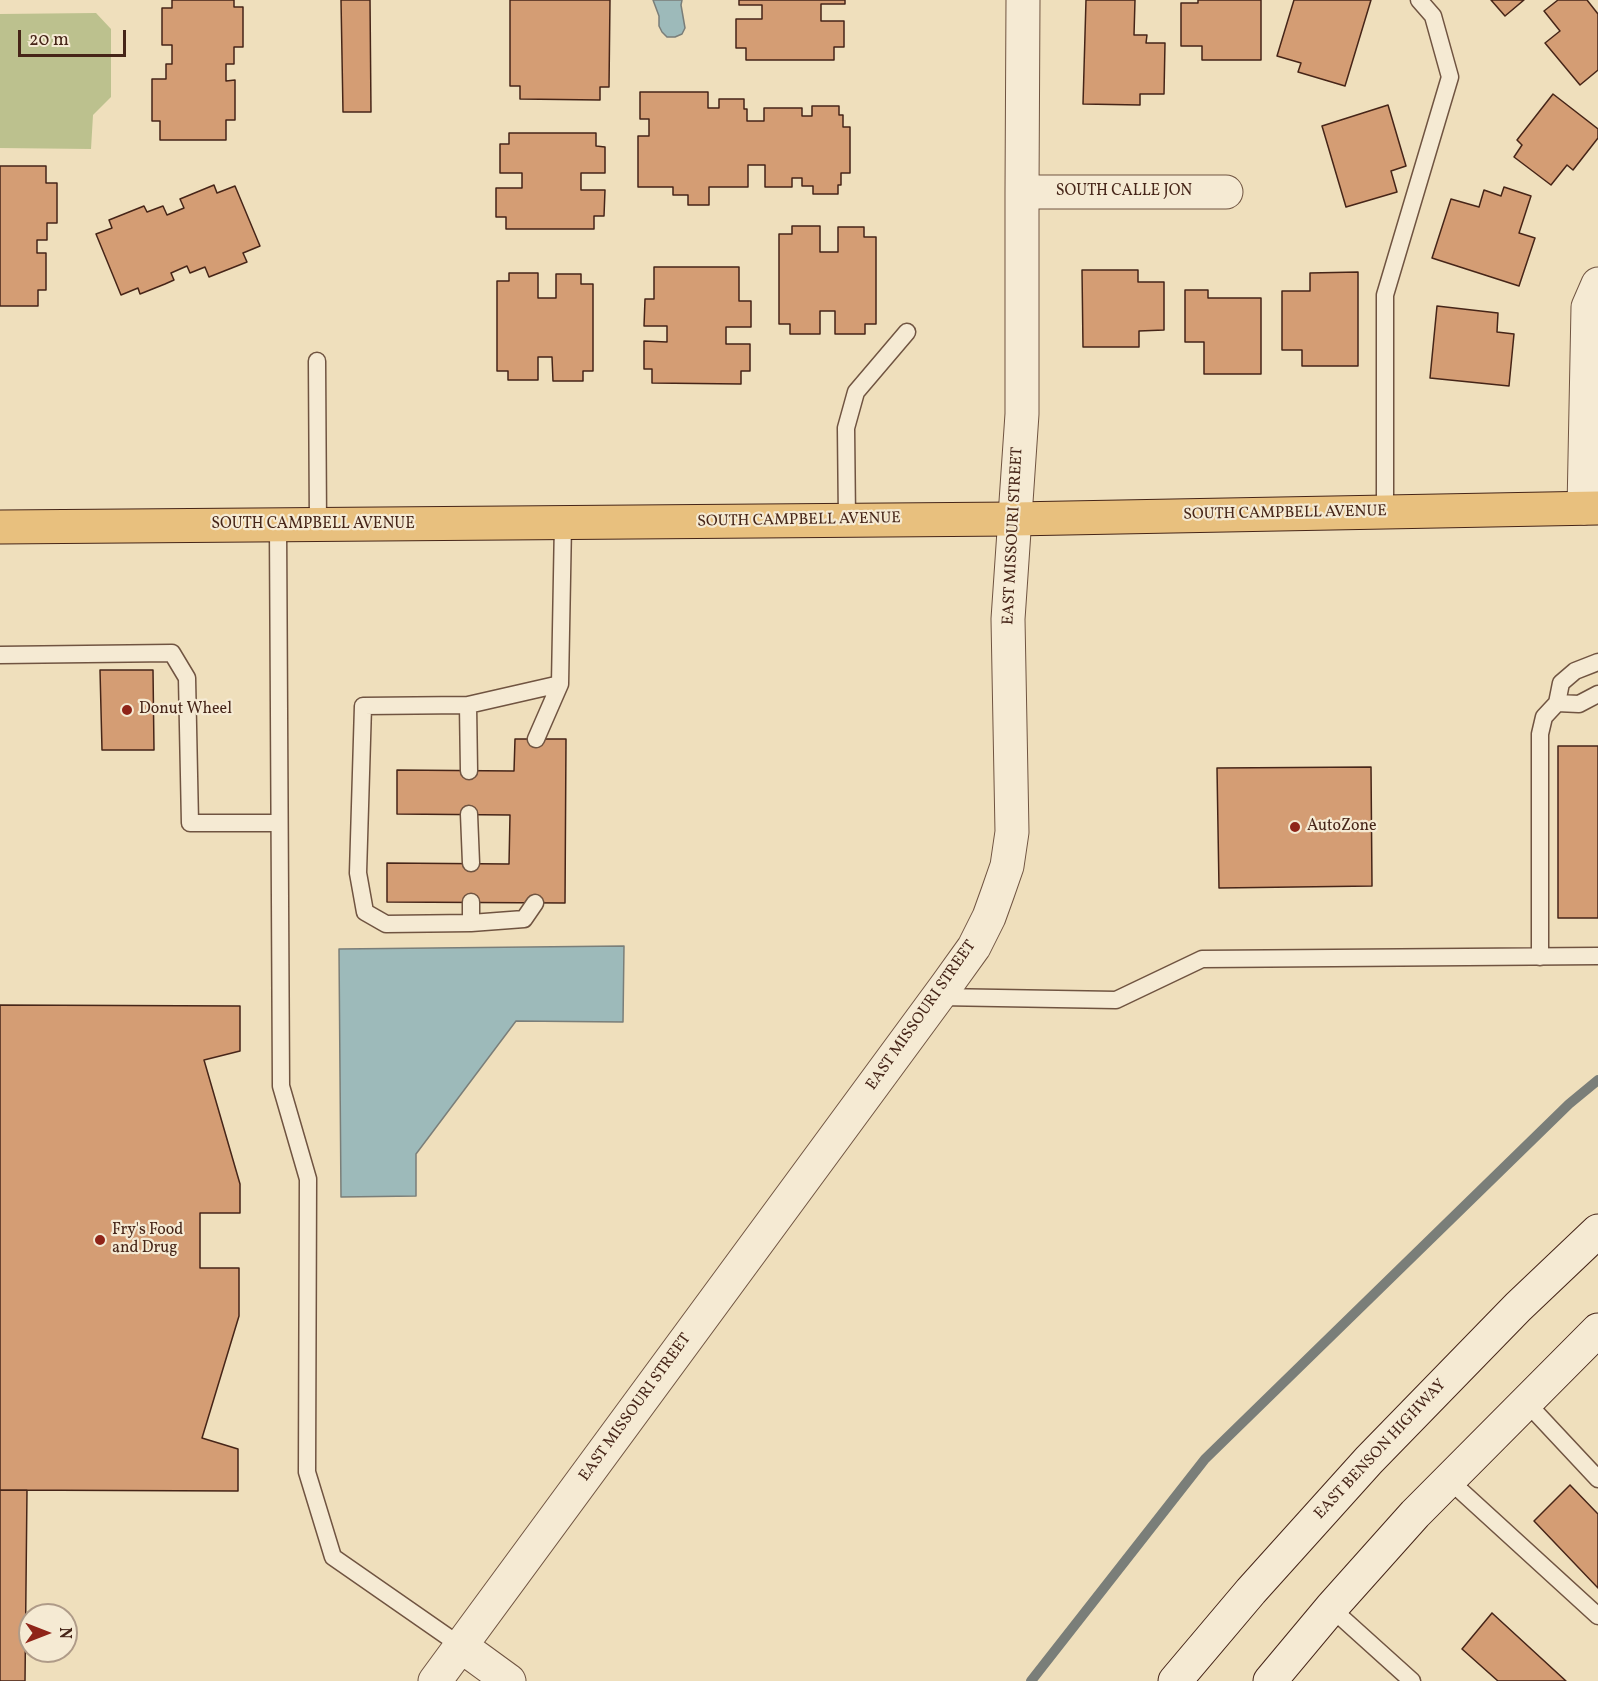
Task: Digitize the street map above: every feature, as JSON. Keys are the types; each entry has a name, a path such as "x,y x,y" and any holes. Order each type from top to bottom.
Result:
{"main road":[{"name":"SOUTH CAMPBELL AVENUE","path":"0,526 278,526 1014,519 1591,508"}],"street":[{"name":"EAST MISSOURI STREET","path":"435,1681 939,997 974,947 988,917 1006,866 1012,832 1008,619 1022,414 1023,0"},
{"name":"SOUTH CALLE JON","path":"1022,192 1226,192"},
{"path":"1591,508 1588,308 1598,284"},
{"name":"EAST BENSON HIGHWAY","path":"1175,1681 1251,1591 1369,1460 1518,1306 1598,1231"},
{"path":"1270,1681 1415,1514 1598,1330"},
{"path":"461,1646 509,1681"}],"lane":[{"path":"1385,512 1385,295 1450,77 1434,16 1419,0"},
{"path":"847,520 846,428 856,392 908,332"},
{"path":"316,361 318,525"},
{"path":"536,739 560,684 563,523"},
{"path":"278,526 281,1086 308,1179 307,1472 333,1557 461,1646"},
{"path":"0,655 172,653 188,678 190,823 279,823"},
{"path":"1540,957 1540,735 1544,717 1557,703 1561,683 1575,671 1598,662"},
{"path":"535,903 524,919 471,923 386,924 365,912 358,873 363,706 468,705 560,684"},
{"path":"1557,703 1579,704 1598,694"},
{"path":"468,705 469,771"},
{"path":"469,814 471,863"},
{"path":"471,902 471,923"},
{"path":"939,997 1116,1000 1202,959 1598,956"},
{"path":"1526,1402 1598,1479"},
{"path":"1449,1480 1598,1616"},
{"path":"1331,1608 1412,1681"}],"green space":[{"path":"96,13 111,29 111,97 93,115 91,149 0,148 0,14"}],"water":[{"path":"653,0 682,0 685,28 682,34 667,37 662,32"},
{"path":"624,946 623,1022 516,1021 416,1154 416,1196 341,1197 339,949"}],"building":[{"path":"172,0 234,0 234,7 243,7 243,47 234,47 234,64 226,64 226,81 235,80 235,120 226,120 226,140 160,140 160,121 152,121 152,79 166,79 166,64 172,64 172,45 162,45 162,8 172,8"},
{"path":"341,0 370,0 371,112 343,112"},
{"path":"510,0 610,0 609,87 600,87 600,100 520,99 520,86 510,86"},
{"path":"739,0 845,0 845,4 821,4 821,21 844,21 844,47 834,47 834,60 746,60 746,48 736,48 736,19 762,19 762,5 739,5"},
{"path":"1086,0 1135,0 1134,35 1147,35 1146,43 1165,43 1164,94 1140,94 1140,105 1083,104"},
{"path":"1198,0 1261,0 1261,60 1202,60 1202,46 1181,46 1181,3 1198,3"},
{"path":"1294,0 1371,0 1345,86 1298,72 1301,63 1277,56"},
{"path":"1491,0 1524,0 1505,16"},
{"path":"1558,0 1587,0 1598,14 1598,70 1580,85 1545,43 1560,31 1544,11"},
{"path":"640,92 708,92 708,108 719,108 719,99 744,99 747,121 764,121 764,108 802,108 802,116 812,116 812,106 839,106 839,115 843,115 843,127 850,127 850,173 841,173 838,194 813,194 813,186 802,186 802,178 792,178 792,187 765,187 765,165 748,165 748,187 709,187 709,205 688,205 688,195 673,195 673,187 638,187 638,136 649,136 649,119 640,119"},
{"path":"1553,94 1598,129 1598,138 1573,170 1567,165 1551,185 1514,157 1522,145 1517,140"},
{"path":"1388,105 1406,166 1391,171 1397,192 1346,207 1322,126"},
{"path":"509,133 596,133 596,146 605,147 605,173 581,173 581,190 605,190 604,216 594,216 594,229 506,229 506,217 496,217 496,188 522,188 522,173 500,173 500,144 509,144"},
{"path":"0,166 46,166 46,183 57,183 57,223 47,223 47,240 37,240 37,253 46,253 46,290 38,290 38,306 0,306"},
{"path":"214,185 217,193 235,186 260,246 243,253 247,262 209,277 205,267 190,273 187,266 171,273 174,280 165,284 140,294 138,288 121,295 96,234 112,228 109,220 144,206 147,212 163,206 167,215 184,208 180,199"},
{"path":"1504,187 1531,196 1519,233 1535,238 1519,286 1432,258 1451,199 1479,207 1484,190 1501,196"},
{"path":"792,226 820,226 820,252 838,252 838,227 864,227 864,237 876,237 876,324 865,324 865,334 835,334 835,311 820,311 820,334 790,334 790,324 779,324 779,234 792,234"},
{"path":"654,267 739,267 739,301 751,301 751,327 726,327 726,344 750,344 750,371 741,371 741,384 652,383 652,369 644,369 644,341 667,342 667,326 644,326 645,299 654,299"},
{"path":"1082,270 1138,270 1138,282 1164,282 1164,330 1139,331 1139,347 1083,347"},
{"path":"1358,272 1358,366 1302,366 1302,350 1282,350 1282,291 1310,291 1310,273"},
{"path":"509,273 538,273 538,298 556,298 556,274 581,274 581,284 593,284 593,371 583,371 583,381 553,381 552,357 538,357 538,380 508,380 508,371 497,371 497,281 509,281"},
{"path":"1185,290 1208,290 1208,298 1261,298 1261,374 1204,374 1204,342 1185,342"},
{"path":"1437,306 1498,313 1497,332 1514,334 1509,386 1430,378"},
{"name":"Donut Wheel","path":"100,670 153,670 154,750 102,750"},
{"path":"515,739 566,739 565,903 387,902 387,863 509,864 510,815 397,814 397,770 514,771"},
{"path":"1558,746 1598,746 1598,918 1558,918"},
{"name":"AutoZone","path":"1371,767 1372,886 1219,888 1217,768"},
{"name":"Fry's Food and Drug","path":"0,1005 240,1006 240,1051 204,1060 240,1184 240,1213 200,1213 200,1268 239,1268 239,1316 202,1438 238,1449 238,1491 0,1490"},
{"path":"1570,1485 1598,1514 1598,1588 1534,1521"},
{"path":"0,1490 27,1490 26,1603 18,1603 18,1663 25,1663 25,1681 0,1681"},
{"path":"1492,1613 1566,1681 1498,1681 1462,1649"}],"waterway":[{"path":"1031,1681 1205,1459 1569,1104 1598,1080"}],"place":[{"name":"Donut Wheel","path":"127,710"},
{"name":"AutoZone","path":"1295,827"},
{"name":"Fry's Food and Drug","path":"100,1240"}]}
